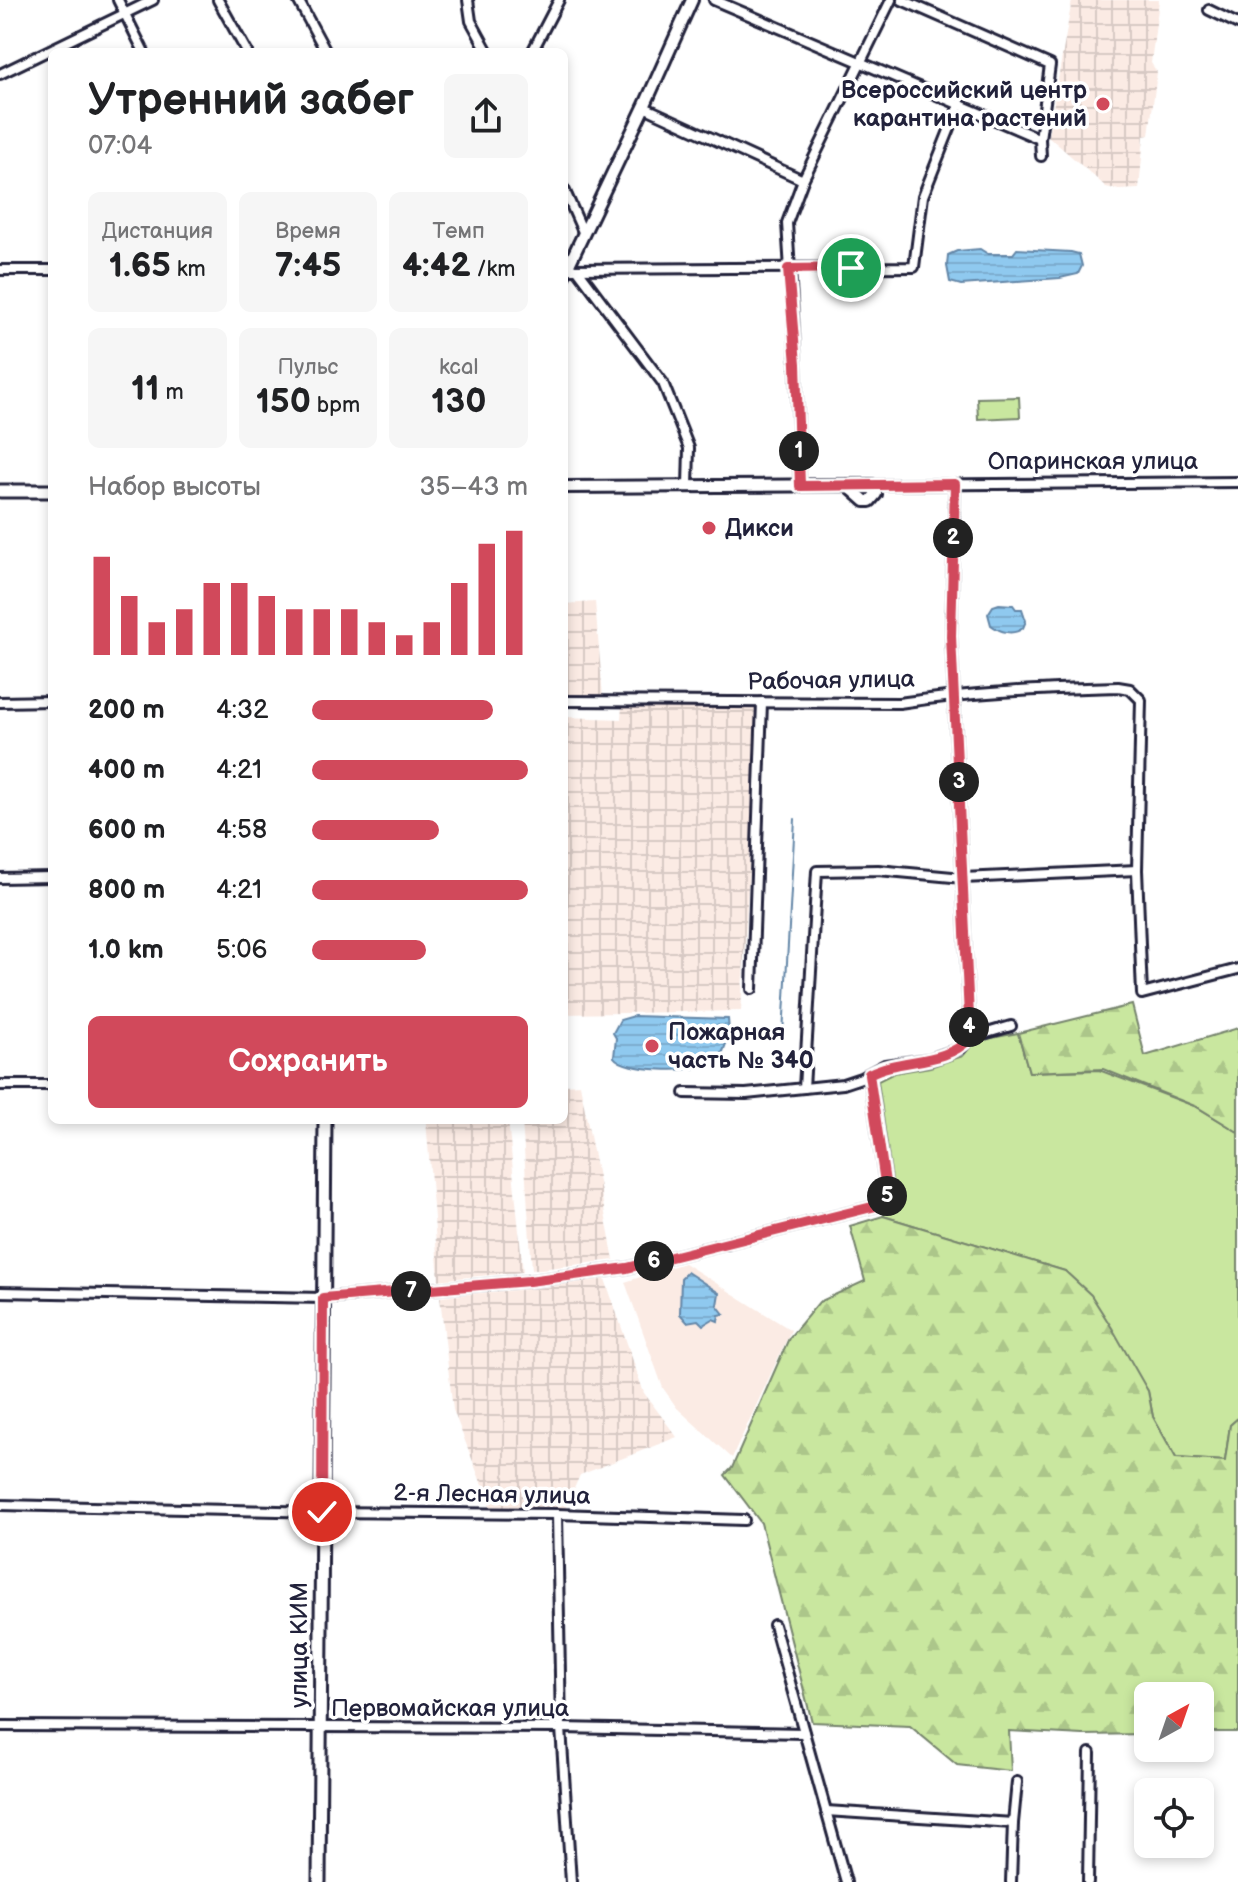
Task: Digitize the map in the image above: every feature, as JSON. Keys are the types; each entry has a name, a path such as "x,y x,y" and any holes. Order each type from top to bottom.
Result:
{"main road":[{"path":"0,491 48,491"},
{"name":"улица КИМ","path":"319,1882 325,1124"}],"street":[{"path":"118,0 142,48"},
{"path":"54,48 153,0"},
{"path":"218,0 245,48"},
{"path":"298,0 324,48"},
{"path":"468,0 471,21 486,48"},
{"path":"534,48 559,0"},
{"path":"570,271 583,232 692,0"},
{"path":"714,0 1040,139"},
{"path":"800,486 787,223 803,180 891,0"},
{"path":"902,0 1050,65 1040,139 1041,156"},
{"path":"1209,10 1238,24"},
{"path":"0,74 48,51"},
{"path":"570,271 914,267 923,196 960,103"},
{"path":"644,107 803,180"},
{"path":"568,198 583,232"},
{"path":"0,270 48,270"},
{"path":"570,271 663,383 689,448 688,486"},
{"name":"Опаринская улица","path":"872,485 1238,482"},
{"path":"955,484 951,636 970,1038"},
{"path":"568,487 847,485 861,498 870,501 876,494 872,485"},
{"name":"Рабочая улица","path":"568,701 899,703 955,694 1130,689 1141,700 1137,870"},
{"path":"0,702 48,701"},
{"path":"752,989 762,702"},
{"path":"804,1088 817,871 878,870 963,878 1137,870 1142,994 1238,969"},
{"path":"0,878 48,877"},
{"path":"685,1093 746,1094 843,1084 885,1065 929,1059 961,1048 970,1038 1011,1026"},
{"path":"0,1292 323,1298 529,1281 627,1268 880,1205 887,1196 869,1074"},
{"path":"0,1085 48,1085"},
{"name":"2-я Лесная улица","path":"0,1505 744,1520"},
{"path":"557,1514 561,1728 571,1882"},
{"path":"774,1625 846,1882"},
{"name":"Первомайская улица","path":"0,1726 561,1728 804,1733"},
{"path":"1088,1882 1090,1753"},
{"path":"1011,1882 1017,1782"},
{"path":"826,1811 1013,1823"}],"shaded area":[{"name":"Всероссийский центр карантина растений","path":"1072,0 1159,0 1151,63 1157,72 1149,135 1144,136 1139,189 1106,187 1048,136"},
{"path":"595,602 603,697 568,696 568,604"},
{"path":"622,706 758,707 741,1011 568,1014 568,717 621,719"},
{"path":"580,1084 614,1260 532,1270 522,1124 568,1124 568,1085"},
{"path":"426,1124 508,1124 523,1272 439,1280"},
{"path":"684,1263 791,1330 732,1458 677,1408 663,1388 625,1282"},
{"path":"604,1276 644,1393 677,1437 580,1475 565,1509 491,1508 453,1410 440,1297"}],"green space":[{"path":"1019,397 1020,417 978,419 977,398"},
{"path":"1132,1005 1145,1056 1238,1028 1238,1132 1197,1107 1103,1069 1029,1072 1018,1033"},
{"path":"1018,1033 1029,1072 1099,1070 1197,1107 1238,1132 1238,1418 1230,1425 1225,1461 1176,1458 1153,1417 1148,1391 1065,1271 883,1216 895,1201 878,1081 894,1073 930,1067 963,1056 975,1041"},
{"path":"883,1216 1065,1271 1091,1295 1112,1328 1148,1391 1153,1417 1176,1458 1225,1461 1230,1425 1238,1418 1238,1732 1214,1732 1214,1682 1134,1682 1134,1734 1009,1731 1011,1771 957,1765 910,1726 812,1722 761,1523 725,1475 732,1468 789,1338 819,1302 865,1281 850,1226"}],"water":[{"path":"980,249 988,254 1013,254 1017,249 1071,252 1079,254 1082,266 1078,274 1060,278 961,285 950,282 948,255"},
{"path":"999,604 1022,609 1026,621 1023,628 1007,632 991,625 988,614 993,606"},
{"path":"634,1016 728,1019 726,1044 716,1061 703,1067 660,1070 631,1066 614,1057 616,1038 613,1033 620,1020"},
{"path":"687,1272 719,1293 717,1305 724,1314 719,1315 718,1321 713,1319 703,1325 698,1320 687,1322 680,1314 681,1278"}],"waterway":[{"path":"783,1034 795,819"}],"place":[{"name":"Всероссийский центр карантина растений","path":"1103,104"},
{"name":"Дикси","path":"709,528"},
{"name":"Пожарная часть № 340","path":"652,1046"}],"route":[{"path":"322,1512 323,1298 529,1281 627,1268 880,1205 887,1196 869,1074 885,1065 929,1059 961,1048 970,1038 951,636 955,484 800,486 796,364 788,269 851,268"}]}
